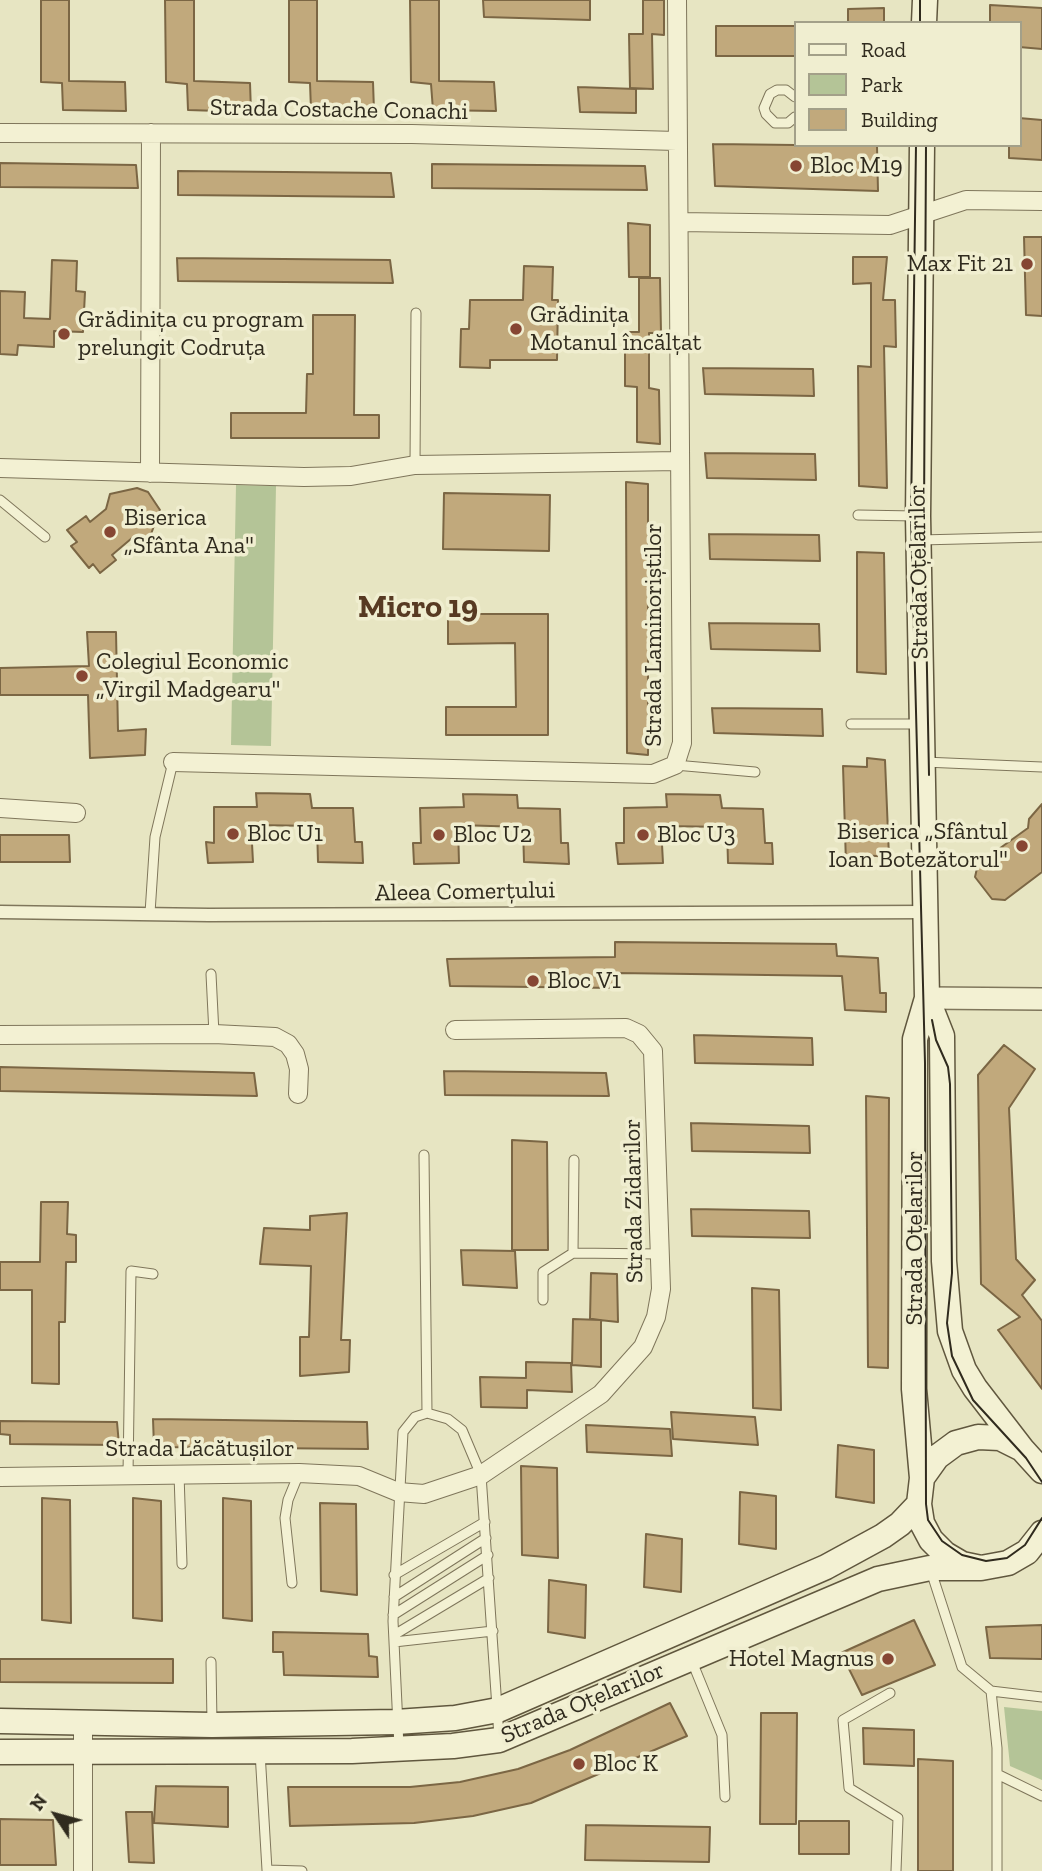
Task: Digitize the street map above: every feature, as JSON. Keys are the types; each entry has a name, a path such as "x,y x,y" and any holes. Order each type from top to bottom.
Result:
{"main road":[{"path":"924,21 925,0"},
{"name":"Strada Oțelarilor","path":"0,1721 212,1725 396,1722 455,1718 498,1710 826,1567 883,1536 900,1524 919,1504 922,1478 914,1389 915,1039 927,998 928,912 918,528 922,147"},
{"name":"Strada Oțelarilor","path":"927,998 942,1036 944,1261 950,1331 964,1370 975,1388 1042,1471"},
{"path":"922,1478 937,1457 956,1443 978,1437 1000,1438 1022,1449"},
{"path":"919,1504 922,1523 931,1540 944,1554 962,1564 981,1568"},
{"path":"1008,1563 1027,1552 1042,1532"},
{"path":"1008,1563 1042,1565"},
{"name":"Strada Oțelarilor","path":"0,1752 399,1749 499,1740 878,1579 930,1568 981,1568 1008,1563"}],"street":[{"name":"Strada Laminoriștilor","path":"173,762 653,774 675,765 681,743 677,0"},
{"name":"Strada Costache Conachi","path":"0,133 412,134 677,141"},
{"path":"150,473 152,133"},
{"path":"679,222 841,227 890,225 966,200 1042,201"},
{"path":"0,468 304,477 381,472 415,465 679,461"},
{"path":"0,808 76,813"},
{"name":"Aleea Comerțului","path":"0,912 928,912"},
{"path":"927,998 1042,999"},
{"name":"Strada Zidarilor","path":"398,1492 436,1492 481,1475 601,1394 637,1354 656,1317 661,1289 655,1060 647,1041 626,1028 455,1030"},
{"path":"0,1035 214,1034 275,1037 288,1044 295,1054 299,1069 298,1094"},
{"name":"Strada Lăcătușilor","path":"0,1477 299,1473 359,1476 398,1492"},
{"path":"83,1722 83,1871"}],"lane":[{"path":"794,96 786,90 778,90 770,94 764,108 775,123 788,123 794,118"},
{"path":"415,465 416,313"},
{"path":"0,500 45,537"},
{"path":"858,515 918,528 1042,537"},
{"path":"851,724 922,724"},
{"path":"150,914 155,837 173,762"},
{"path":"923,762 1042,767"},
{"path":"675,765 755,772"},
{"path":"211,974 214,1034"},
{"path":"424,1155 427,1413"},
{"path":"573,1253 574,1160"},
{"path":"543,1300 543,1272 573,1253 661,1254"},
{"path":"128,1474 131,1271 153,1273"},
{"path":"399,1749 393,1615 403,1432 415,1417 427,1413 448,1419 463,1430 481,1475 499,1740"},
{"path":"292,1583 285,1518 288,1500 299,1473"},
{"path":"179,1474 182,1564"},
{"path":"394,1574 485,1522"},
{"path":"394,1597 486,1538"},
{"path":"393,1615 488,1555"},
{"path":"930,1568 962,1667 991,1691 1042,1697"},
{"path":"394,1639 489,1578"},
{"path":"394,1639 493,1631"},
{"path":"690,1658 722,1735 725,1797"},
{"path":"211,1662 212,1725"},
{"path":"991,1691 997,1774 997,1871"},
{"path":"890,1693 843,1720 849,1787 898,1818 896,1871"},
{"path":"260,1751 267,1870 302,1871"},
{"path":"997,1774 1042,1796"}],"green space":[{"path":"236,485 276,486 271,746 231,745"},
{"path":"1004,1707 1042,1711 1042,1780 1010,1766"}],"building":[{"path":"41,0 69,0 69,81 125,82 126,111 63,110 62,83 41,82"},
{"path":"165,0 194,0 194,81 250,83 251,112 188,110 187,84 166,82"},
{"path":"289,0 317,0 317,81 373,82 374,111 311,110 310,83 289,82"},
{"path":"410,0 439,0 439,81 494,82 496,111 433,110 431,84 411,82"},
{"path":"483,0 590,0 590,20 484,17"},
{"path":"643,0 664,0 664,35 652,34 653,89 630,88 629,34 643,34"},
{"path":"990,5 1042,8 1042,49 1021,47 1021,21 990,21"},
{"path":"884,8 884,21 848,21 848,9"},
{"path":"716,26 794,26 794,56 716,56"},
{"path":"578,87 636,89 636,113 580,112"},
{"path":"1021,118 1042,120 1042,160 1009,158 1009,147 1021,147"},
{"name":"Bloc M19","path":"713,144 877,147 878,191 715,186"},
{"path":"0,163 136,165 138,188 0,187"},
{"path":"432,164 645,166 647,190 432,188"},
{"path":"178,171 391,173 394,197 178,195"},
{"path":"628,223 650,225 650,277 629,277"},
{"path":"1024,237 1042,237 1042,316 1026,315"},
{"path":"853,257 887,257 883,300 895,300 896,347 884,346 887,488 859,486 858,366 871,367 871,283 853,284"},
{"path":"177,258 390,260 393,283 178,281"},
{"path":"52,260 77,261 76,291 85,292 83,332 54,331 54,347 18,345 17,355 0,354 0,291 25,292 24,318 50,319"},
{"path":"524,266 553,267 552,300 558,300 557,360 490,360 490,368 460,367 461,329 469,329 470,300 523,300"},
{"path":"639,278 660,278 661,333 649,333 649,388 659,390 660,444 637,442 637,387 625,386 625,332 639,332"},
{"path":"313,315 355,315 354,415 379,415 379,438 231,438 231,413 306,413 307,374 313,374"},
{"path":"703,368 813,369 814,396 705,394"},
{"path":"705,453 815,454 816,480 707,478"},
{"path":"626,482 648,484 648,755 627,753"},
{"name":"Biserica „Sfânta Ana\"","path":"137,488 148,492 160,510 151,534 146,541 132,538 112,555 116,560 100,573 93,564 89,568 71,546 77,542 67,530 86,516 90,522 106,509 110,494"},
{"path":"444,493 550,495 549,551 443,549"},
{"path":"709,534 819,535 820,561 710,559"},
{"path":"857,552 884,553 886,674 857,672"},
{"path":"448,614 548,614 548,735 446,735 446,707 516,707 515,643 448,644"},
{"path":"709,623 819,624 820,651 711,649"},
{"path":"87,632 116,632 118,731 146,729 145,755 90,758 88,695 0,695 0,668 89,666"},
{"path":"712,708 822,709 823,736 714,733"},
{"path":"867,758 885,760 889,857 863,855 862,865 846,864 843,766 867,767"},
{"name":"Bloc U1","path":"256,793 310,794 312,808 353,808 355,842 362,842 363,863 318,862 317,826 251,825 253,862 208,863 206,842 214,843 214,807 257,807"},
{"name":"Bloc U2","path":"463,794 517,795 518,808 560,809 561,843 568,843 569,864 524,862 523,827 458,825 459,863 414,864 413,843 421,843 420,808 464,807"},
{"name":"Bloc U3","path":"666,794 720,795 722,808 763,809 765,843 772,843 773,864 728,863 727,827 661,826 663,863 618,864 616,843 624,843 624,808 667,807"},
{"name":"Biserica „Sfântul Ioan Botezătorul\"","path":"1042,804 1042,872 1005,900 992,899 975,877 978,864 1028,828 1029,819"},
{"path":"0,835 69,835 70,862 0,862"},
{"name":"Bloc V1","path":"615,942 836,944 837,956 878,958 880,993 886,993 886,1012 845,1010 842,976 616,973 616,988 450,986 447,959 615,957"},
{"path":"694,1035 812,1038 813,1065 695,1063"},
{"path":"1004,1045 1035,1069 1009,1108 1016,1259 1035,1280 1022,1295 1042,1321 1042,1389 998,1330 1020,1317 981,1284 978,1075"},
{"path":"0,1067 254,1073 257,1096 0,1091"},
{"path":"444,1071 606,1073 609,1096 445,1095"},
{"path":"866,1096 889,1098 888,1368 868,1367"},
{"path":"691,1123 809,1126 810,1153 692,1151"},
{"path":"512,1140 547,1142 548,1250 512,1250"},
{"path":"41,1202 68,1202 67,1234 76,1235 76,1262 66,1262 65,1322 59,1322 59,1384 32,1383 32,1290 0,1290 0,1262 40,1262"},
{"path":"691,1209 809,1211 810,1238 692,1236"},
{"path":"347,1213 341,1340 350,1340 349,1372 300,1376 300,1337 309,1337 311,1266 260,1264 264,1228 310,1230 310,1216"},
{"path":"461,1250 515,1251 517,1288 463,1285"},
{"path":"591,1273 617,1274 618,1322 590,1319"},
{"path":"752,1288 779,1290 781,1410 753,1408"},
{"path":"573,1319 601,1320 601,1367 572,1365"},
{"path":"526,1362 571,1363 572,1392 527,1390 527,1408 481,1407 480,1377 526,1378"},
{"path":"671,1412 755,1417 758,1445 673,1439"},
{"path":"153,1419 367,1422 368,1449 154,1447"},
{"path":"0,1421 117,1422 119,1445 10,1444 10,1435 0,1434"},
{"path":"586,1425 670,1429 672,1456 587,1452"},
{"path":"838,1445 874,1450 874,1503 836,1497"},
{"path":"521,1466 557,1468 558,1558 522,1555"},
{"path":"740,1492 776,1496 776,1549 739,1544"},
{"path":"42,1498 70,1500 71,1623 42,1620"},
{"path":"133,1498 161,1501 162,1621 133,1618"},
{"path":"223,1498 251,1501 252,1621 223,1618"},
{"path":"320,1503 356,1504 357,1595 321,1591"},
{"path":"646,1534 682,1539 681,1592 644,1587"},
{"path":"549,1580 586,1585 585,1638 548,1632"},
{"name":"Hotel Magnus","path":"914,1620 935,1665 862,1695 841,1653"},
{"path":"1042,1625 1042,1659 990,1658 986,1627"},
{"path":"273,1632 368,1634 369,1656 377,1657 378,1677 284,1675 283,1652 273,1652"},
{"path":"0,1659 173,1659 173,1683 0,1682"},
{"name":"Bloc K","path":"670,1703 687,1736 531,1803 473,1816 414,1823 290,1826 288,1787 410,1787 460,1782 518,1769 570,1750"},
{"path":"761,1713 797,1713 796,1824 760,1824"},
{"path":"863,1728 914,1730 914,1766 864,1764"},
{"path":"918,1759 953,1761 953,1871 918,1871"},
{"path":"156,1786 228,1787 228,1827 154,1823"},
{"path":"126,1812 152,1812 154,1863 129,1862"},
{"path":"0,1819 53,1820 56,1865 0,1865"},
{"path":"799,1821 849,1821 849,1854 799,1854"},
{"path":"586,1825 710,1827 709,1862 585,1860"}],"tram line":[{"path":"920,0 920,21"},
{"path":"916,147 911,516 925,1063 926,1504 928,1520 942,1541 962,1555 986,1561 1007,1558 1025,1545 1042,1518"},
{"path":"926,147 924,516 929,775"},
{"path":"932,1020 936,1040 948,1067 950,1084 952,1273 947,1323 952,1356 973,1400 1026,1458 1042,1482"}],"place":[{"name":"Bloc M19","path":"796,166"},
{"name":"Max Fit 21","path":"1027,264"},
{"name":"Grădinița Motanul încălțat","path":"516,329"},
{"name":"Grădinița cu program prelungit Codruța","path":"64,334"},
{"name":"Biserica „Sfânta Ana\"","path":"110,532"},
{"name":"Colegiul Economic „Virgil Madgearu\"","path":"82,676"},
{"name":"Bloc U1","path":"233,834"},
{"name":"Bloc U2","path":"439,835"},
{"name":"Bloc U3","path":"643,835"},
{"name":"Biserica „Sfântul Ioan Botezătorul\"","path":"1022,846"},
{"name":"Bloc V1","path":"533,981"},
{"name":"Hotel Magnus","path":"888,1659"},
{"name":"Bloc K","path":"579,1764"}],"district":[{"name":"Micro 19","path":"418,608"}]}
